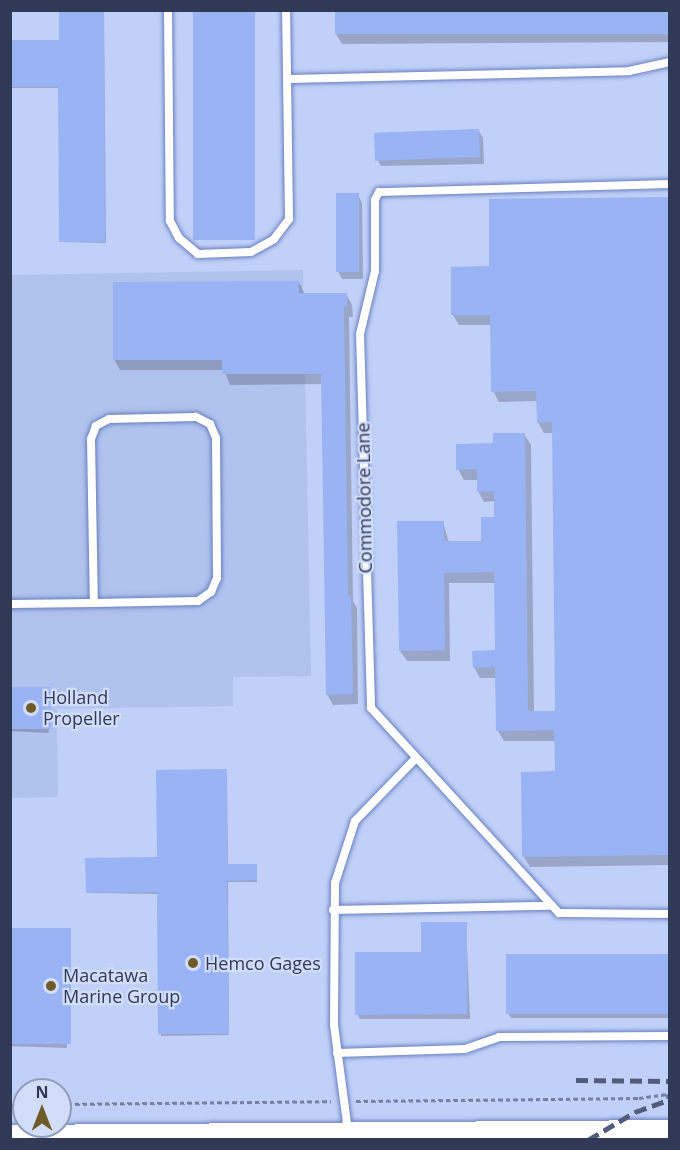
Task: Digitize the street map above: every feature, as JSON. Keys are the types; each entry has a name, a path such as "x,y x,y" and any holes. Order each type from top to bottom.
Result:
{"street":[{"path":"10,1137 669,1132"}],"lane":[{"path":"168,10 170,221 179,238 198,254 251,252 273,239 289,219 289,79 286,10"},
{"path":"289,79 629,71 669,62"},
{"name":"Commodore Lane","path":"669,183 388,189 379,192 375,200 375,271 360,334 371,708 379,720 549,906 559,914 669,914"},
{"path":"10,604 94,603 198,601 211,592 217,578 216,438 210,424 196,417 109,419 96,426 91,440 94,603"},
{"path":"348,1133 337,1053 333,910 340,861 355,821 415,759"},
{"path":"333,910 549,906"},
{"path":"337,1053 465,1049 499,1037 669,1036"}],"path":[{"path":"361,1101 639,1098 666,1094 669,1102"},
{"path":"72,1104 331,1101"}],"shaded area":[{"path":"303,270 311,676 233,677 233,706 57,709 58,797 11,798 10,275"}],"building":[{"path":"59,10 104,10 105,242 59,242 58,87 10,87 10,40 59,40"},
{"path":"193,10 255,10 255,240 193,240"},
{"path":"335,10 669,10 669,34 335,34"},
{"path":"479,129 480,157 375,161 374,133"},
{"path":"336,193 359,193 359,272 336,272"},
{"path":"669,197 669,855 522,857 521,772 555,771 554,730 496,731 495,667 473,668 472,651 495,650 494,572 444,573 445,650 399,651 397,521 444,521 444,541 481,541 481,517 494,517 494,491 477,492 477,469 456,470 456,444 493,443 493,433 525,433 528,711 555,711 552,422 537,423 536,391 491,392 490,315 451,315 451,267 489,266 489,199"},
{"path":"299,281 299,293 347,293 347,306 344,306 348,596 351,595 353,694 326,695 321,374 222,374 222,360 113,360 113,282"},
{"name":"Holland Propeller","path":"10,687 51,687 51,729 10,729"},
{"name":"Hemco Gages","path":"227,769 227,864 257,864 257,880 227,881 229,1034 158,1034 157,892 86,893 85,858 157,857 156,770"},
{"path":"421,922 467,922 467,1014 355,1015 355,952 421,952"},
{"name":"Macatawa Marine Group","path":"10,928 71,928 71,1044 10,1044"},
{"path":"506,954 669,954 669,1014 506,1014"}],"railway":[{"path":"576,1080 670,1081"},
{"path":"588,1140 635,1112 670,1099"}],"place":[{"name":"Holland Propeller","path":"31,708"},
{"name":"Hemco Gages","path":"193,963"},
{"name":"Macatawa Marine Group","path":"51,986"}]}
